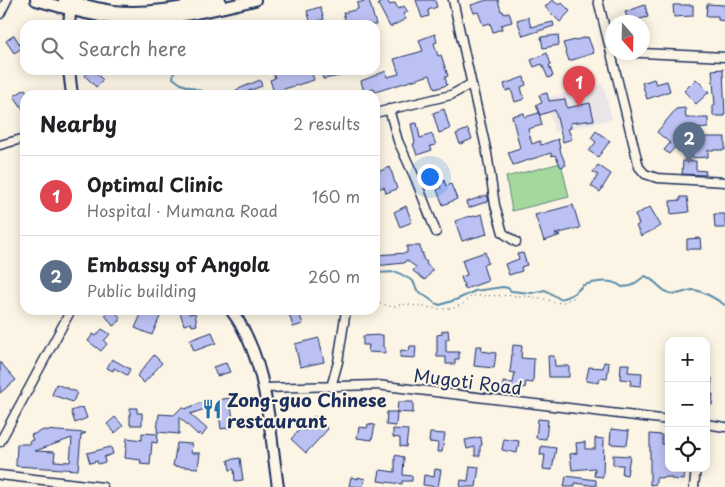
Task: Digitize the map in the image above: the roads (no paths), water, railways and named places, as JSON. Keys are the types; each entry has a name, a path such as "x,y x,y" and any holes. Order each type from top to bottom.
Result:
{"main road":[{"path":"36,0 112,11 147,12 220,0"},
{"path":"68,4 112,18 170,18 255,0"},
{"path":"68,4 69,20"},
{"path":"70,75 71,90"},
{"path":"234,315 251,345 259,370 278,487"}],"street":[{"path":"0,14 7,0"},
{"path":"453,0 487,153 495,205 503,233 516,242"},
{"path":"598,0 605,28"},
{"path":"650,53 725,57"},
{"path":"613,60 634,154 639,167 645,174 657,178 725,182"},
{"path":"380,111 451,95 471,84"},
{"path":"389,109 398,141 416,180 436,232"},
{"path":"0,145 20,139"},
{"path":"0,442 68,315"},
{"path":"331,387 338,362 345,315"},
{"name":"Mugoti Road","path":"263,388 377,386 665,420"},
{"path":"710,425 725,427"},
{"path":"694,487 696,472"},
{"path":"0,475 103,487"}],"waterway":[{"path":"173,75 173,78 181,84 198,90"},
{"path":"380,273 397,272 413,281 417,290 440,305 475,291 503,287 511,291 531,293 545,290 560,299 573,294 583,285 613,282 622,287 631,286 645,276 670,293 676,294 693,290 710,296 725,305"}],"place":[{"name":"Optimal Clinic","path":"579,107"},
{"name":"Embassy of Angola","path":"689,163"},
{"name":"Zong-guo Chinese restaurant","path":"212,409"}]}
